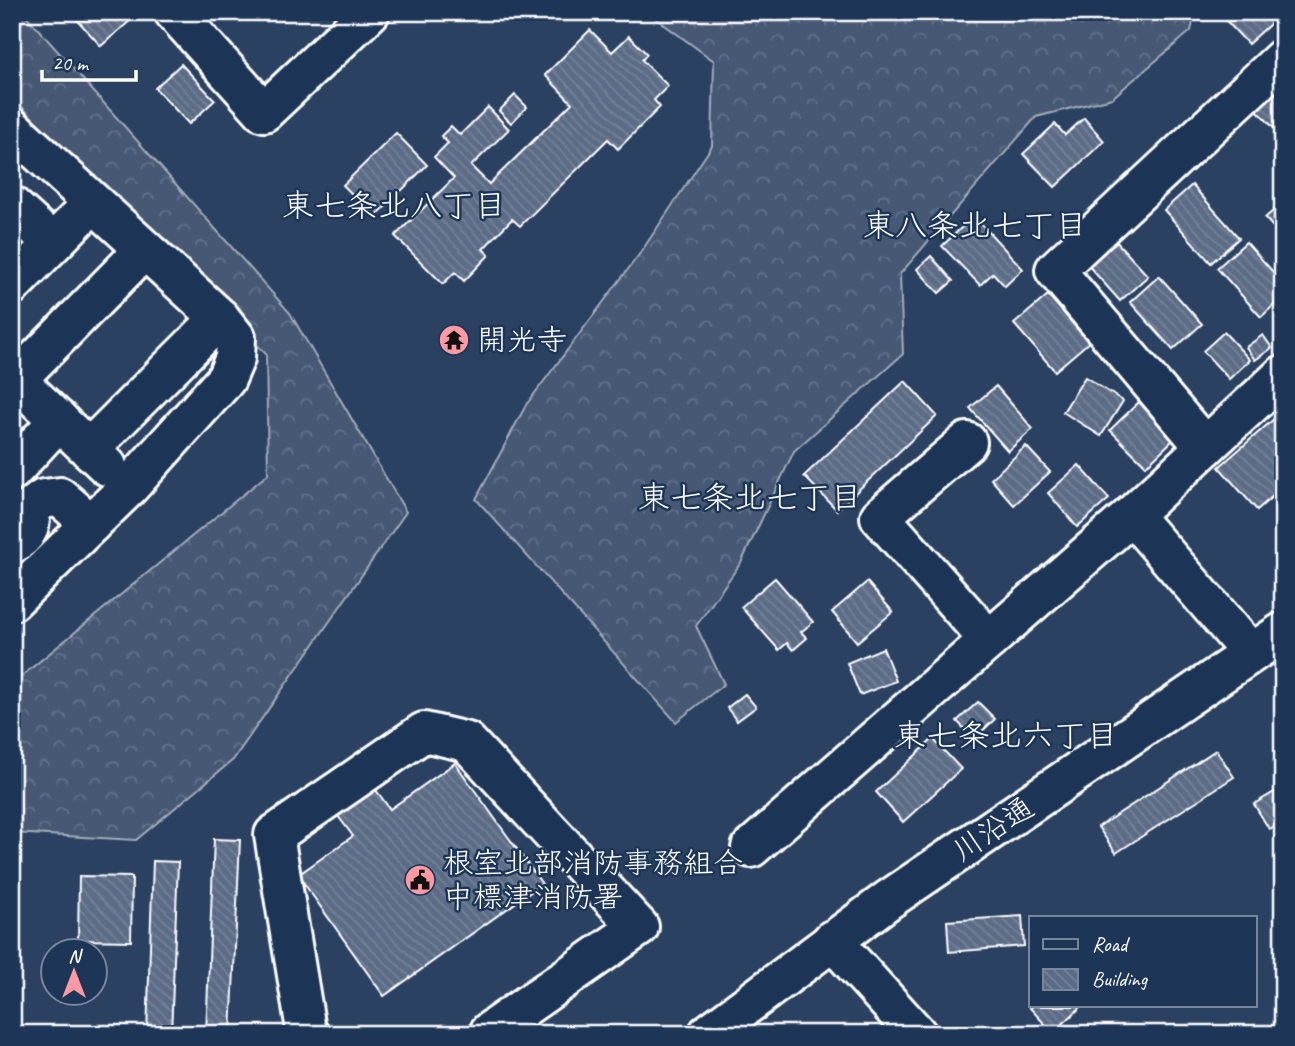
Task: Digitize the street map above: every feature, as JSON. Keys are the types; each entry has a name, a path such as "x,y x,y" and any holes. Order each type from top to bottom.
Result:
{"street":[{"path":"174,12 264,112 370,12"},
{"path":"1205,447 1055,270 1283,58"},
{"path":"12,128 92,204 220,318 236,338 234,358 226,379 129,487 12,601"},
{"path":"12,285 92,204"},
{"path":"12,206 53,243"},
{"path":"129,487 59,420 18,386 144,250"},
{"path":"89,449 147,373 220,318"},
{"path":"751,848 1132,515 1283,375"},
{"path":"12,471 59,420"},
{"path":"967,442 880,517 989,640"},
{"path":"12,544 24,538 31,524 30,509 43,499 60,497 91,524"},
{"path":"1132,515 1251,653"},
{"name":"川沿通","path":"708,1034 832,940 1283,632"},
{"path":"309,1034 306,1030 274,835 424,732 467,742 639,927 490,1033"},
{"path":"832,940 916,1034"}],"green space":[{"path":"12,12 23,12 290,313 406,512 233,760 136,840 12,833 12,684 268,474 266,354 12,97"},
{"path":"647,12 1195,12 1191,31 1112,98 1036,117 900,274 903,354 794,451 742,561 696,626 724,684 676,722 476,499 526,405 641,252 712,146 714,61"}],"building":[{"path":"70,12 123,12 131,20 101,46"},
{"path":"1218,12 1275,12 1279,16 1248,44"},
{"path":"590,30 612,52 629,36 647,54 642,60 668,86 654,100 660,107 618,149 608,139 520,226 512,219 483,249 489,255 464,281 455,272 443,284 395,236 454,178 434,157 448,143 441,136 451,126 460,135 488,107 509,129 471,166 489,184 572,103 545,75"},
{"path":"181,64 215,100 189,124 155,88"},
{"path":"1283,86 1283,138 1257,110"},
{"path":"515,95 527,107 511,123 499,111"},
{"path":"1084,118 1104,141 1055,187 1023,154 1055,124 1065,135"},
{"path":"396,133 427,165 375,217 343,185"},
{"path":"1192,185 1239,238 1211,263 1164,210"},
{"path":"1283,202 1283,238 1265,218"},
{"path":"974,216 1023,269 1005,286 993,273 980,285 942,246"},
{"path":"1114,239 1148,276 1120,301 1087,264"},
{"path":"1246,242 1283,283 1283,297 1261,317 1217,268"},
{"path":"931,256 953,281 939,293 917,269"},
{"path":"1159,276 1202,324 1173,350 1130,302"},
{"path":"1048,295 1089,342 1055,371 1014,324"},
{"path":"1224,332 1250,360 1229,379 1203,351"},
{"path":"1263,335 1272,348 1255,360 1246,347"},
{"path":"1085,377 1123,401 1101,436 1063,412"},
{"path":"905,381 937,416 837,510 804,476"},
{"path":"996,386 1033,429 1008,451 970,408"},
{"path":"1139,402 1175,438 1146,466 1110,430"},
{"path":"1283,411 1283,487 1257,510 1219,467"},
{"path":"1026,446 1050,472 1014,505 991,479"},
{"path":"1079,465 1109,499 1077,527 1048,493"},
{"path":"775,578 813,622 801,632 807,638 793,650 787,643 779,650 741,607"},
{"path":"867,582 893,612 857,642 832,612"},
{"path":"883,648 896,681 860,695 847,663"},
{"path":"745,694 756,707 737,721 727,708"},
{"path":"978,702 995,719 974,739 957,721"},
{"path":"933,739 961,769 903,822 876,792"},
{"path":"1216,750 1234,777 1116,853 1098,827"},
{"name":"根室北部消防事務組合 中標津消防署","path":"455,763 542,884 384,996 298,875 353,836 335,812 373,786 390,809"},
{"path":"1283,787 1283,837 1276,826 1269,829 1254,804"},
{"path":"214,839 240,840 231,1034 206,1034"},
{"path":"153,861 178,862 171,1034 147,1034"},
{"path":"79,876 132,877 131,941 108,941 108,937 78,937"},
{"path":"1022,916 1024,946 949,952 947,921"},
{"path":"1032,1007 1081,1007 1053,1033"}],"place":[{"name":"開光寺","path":"454,340"},
{"name":"根室北部消防事務組合 中標津消防署","path":"420,880"}],"district":[{"name":"東七条北八丁目","path":"394,205"},
{"name":"東八条北七丁目","path":"975,225"},
{"name":"東七条北七丁目","path":"750,497"},
{"name":"東七条北六丁目","path":"1006,735"}]}
